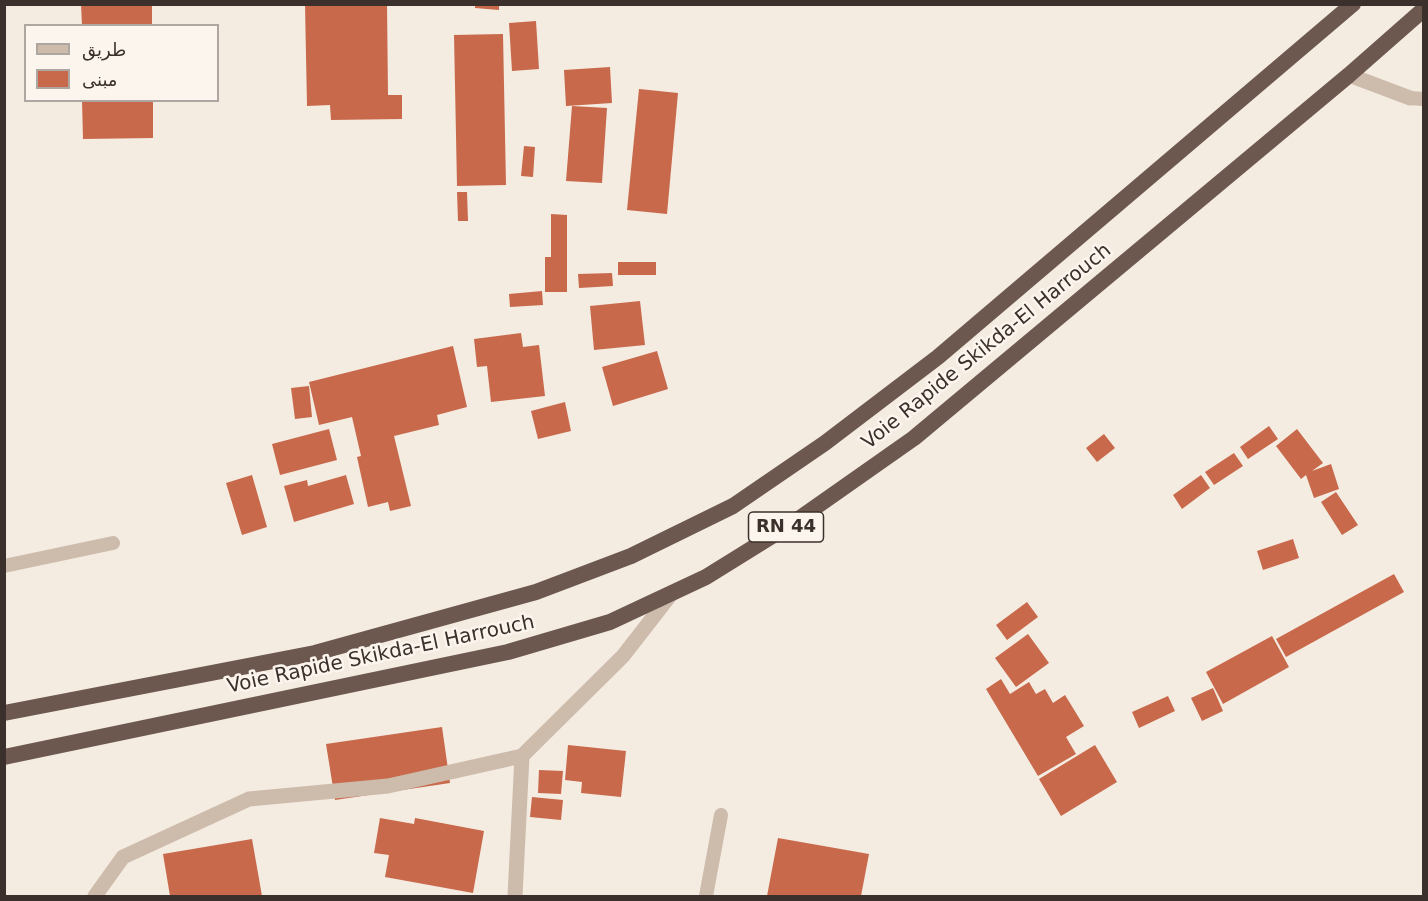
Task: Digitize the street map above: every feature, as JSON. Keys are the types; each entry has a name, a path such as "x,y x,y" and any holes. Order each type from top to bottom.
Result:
{"highway":[{"name":"Voie Rapide Skikda-El Harrouch","path":"4,713 315,653 536,592 631,556 733,506 825,443 938,357 1353,4"},
{"name":"Voie Rapide Skikda-El Harrouch","path":"4,757 507,652 610,621 706,578 793,523 914,438 1424,9"}],"street":[{"path":"1348,75 1417,98"},
{"path":"96,897 123,857 249,799 388,786 522,756 623,656 672,593"},
{"path":"516,897 522,756"}],"lane":[{"path":"4,566 113,543"},
{"path":"706,897 721,815"}],"building":[{"path":"81,4 152,4 152,24 82,24"},
{"path":"305,4 387,4 388,95 402,95 402,119 331,120 330,105 307,106"},
{"path":"475,4 499,4 499,10 475,8"},
{"path":"536,21 539,69 512,71 509,23"},
{"path":"503,34 506,185 457,186 454,35"},
{"path":"610,67 612,103 566,106 564,70"},
{"path":"639,89 678,93 667,214 627,210"},
{"path":"82,102 153,102 153,138 83,139"},
{"path":"572,106 607,108 602,183 566,181"},
{"path":"524,146 535,147 533,177 521,176"},
{"path":"457,192 467,192 468,221 458,221"},
{"path":"551,214 567,215 567,292 545,292 545,257 551,257"},
{"path":"618,262 656,262 656,275 618,275"},
{"path":"612,273 613,286 579,288 578,274"},
{"path":"542,291 543,305 510,307 509,294"},
{"path":"640,301 645,345 594,350 590,306"},
{"path":"521,333 523,347 539,345 545,396 491,402 487,366 477,367 474,339"},
{"path":"453,346 467,407 437,415 439,425 394,436 411,506 390,511 388,502 368,507 357,457 361,456 352,417 319,425 309,382"},
{"path":"657,351 668,389 613,406 602,367"},
{"path":"309,386 312,417 295,419 291,388"},
{"path":"565,402 571,431 538,439 531,411"},
{"path":"1269,426 1278,439 1248,459 1240,447"},
{"path":"329,429 337,460 280,475 272,444"},
{"path":"1297,429 1323,463 1312,471 1331,464 1339,489 1314,498 1306,475 1301,479 1276,446"},
{"path":"1104,434 1115,448 1097,462 1086,448"},
{"path":"1234,453 1243,466 1214,485 1205,472"},
{"path":"252,475 267,527 242,535 226,483"},
{"path":"346,475 354,504 294,522 284,486 307,480 308,486"},
{"path":"1201,475 1210,488 1182,509 1173,495"},
{"path":"1336,492 1358,525 1342,535 1321,502"},
{"path":"1293,539 1299,558 1263,570 1257,551"},
{"path":"1394,574 1404,592 1286,657 1276,639"},
{"path":"1027,602 1038,617 1007,640 996,625"},
{"path":"1028,634 1049,663 1016,687 995,658"},
{"path":"1272,636 1289,667 1223,704 1206,672"},
{"path":"1001,679 1010,694 1029,682 1036,694 1045,689 1053,703 1065,695 1084,726 1066,737 1076,754 1038,776 986,689"},
{"path":"1213,688 1223,711 1202,721 1191,698"},
{"path":"1168,696 1175,711 1139,728 1132,712"},
{"path":"442,727 450,783 335,800 326,744"},
{"path":"568,745 626,751 621,797 581,793 582,782 565,780"},
{"path":"1095,745 1117,782 1061,816 1039,779"},
{"path":"539,770 563,771 561,794 538,793"},
{"path":"532,797 563,800 561,820 530,817"},
{"path":"380,818 414,824 415,818 484,831 473,893 385,877 389,855 374,853"},
{"path":"778,838 869,854 861,896 767,896"},
{"path":"252,839 262,896 170,896 163,854"}]}
